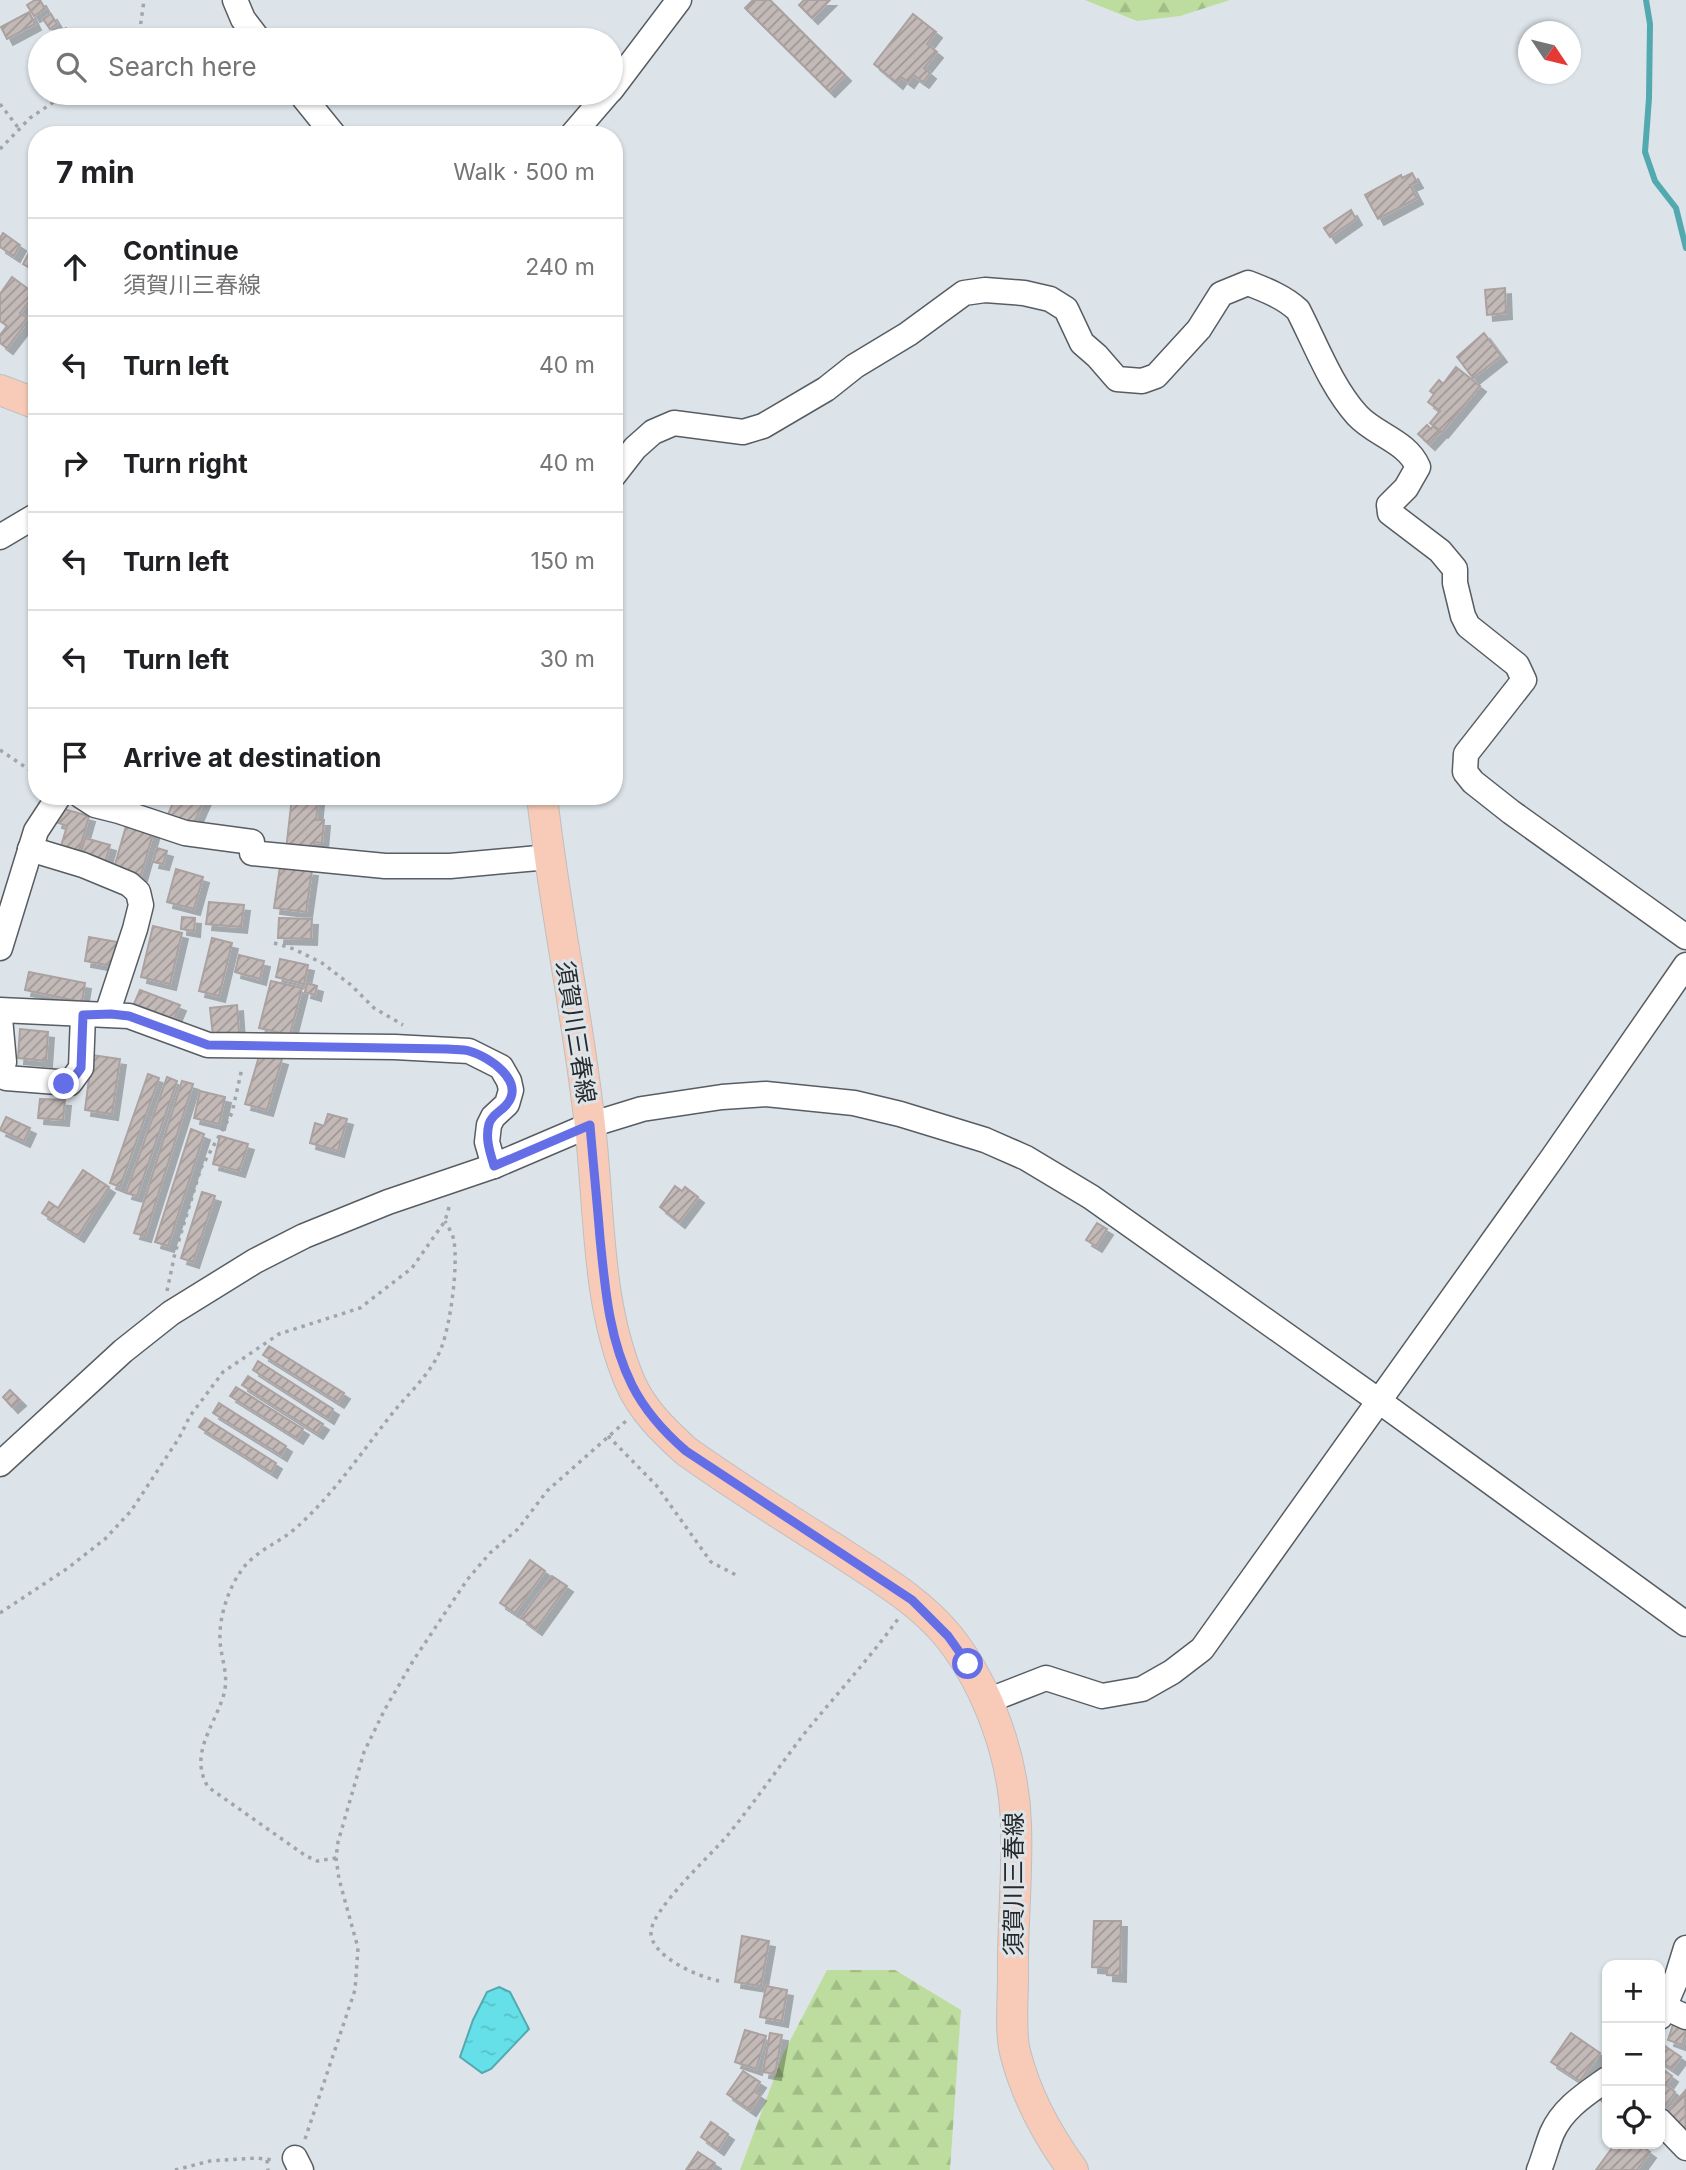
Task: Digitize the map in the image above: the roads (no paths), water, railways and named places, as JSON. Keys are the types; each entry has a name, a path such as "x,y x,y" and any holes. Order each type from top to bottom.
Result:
{"main road":[{"path":"0,390 28,401"},
{"name":"須賀川三春線","path":"543,805 590,1125 606,1294 612,1329 631,1384 663,1430 686,1451 912,1600 948,1636 968,1664 987,1701 1011,1783 1016,1823 1012,1950 1014,2049 1034,2109 1073,2170"}],"street":[{"path":"235,0 250,28"},
{"path":"623,74 679,0"},
{"path":"310,105 327,126"},
{"path":"580,126 598,105"},
{"path":"623,463 653,432 674,423 743,432 763,426 826,389 855,366 908,334 964,293 985,290 1024,293 1050,299 1066,309 1082,343 1117,379 1142,380 1156,376 1199,329 1221,293 1248,283 1274,293 1289,301 1298,310 1352,409 1365,423 1408,452 1415,460 1418,467 1406,488 1390,505 1390,513 1440,551 1455,569 1455,583 1468,626 1517,665 1524,680 1466,754 1465,772 1473,782 1511,812 1686,937"},
{"path":"0,537 28,520"},
{"path":"0,948 30,849 41,821 53,805"},
{"path":"95,805 185,833 252,848 398,866 450,866 549,857"},
{"path":"0,1018 4,1062 0,1074 6,1078 70,1083 81,1068 95,1015 135,929 141,905 138,892 129,884 30,849"},
{"path":"987,1701 1046,1678 1102,1696 1142,1689 1172,1672 1202,1649 1561,1146 1686,965"},
{"path":"0,1010 129,1016 208,1045 469,1051 501,1068 511,1090 508,1104 492,1117 489,1125 487,1142 494,1166"},
{"path":"0,1464 91,1378 171,1313 226,1277 304,1236 387,1202 494,1166 590,1125 642,1109 722,1097 765,1094 854,1103 900,1114 985,1140 1026,1158 1091,1197 1379,1401 1686,1624"},
{"path":"1670,2014 1686,1948"},
{"path":"1546,2168 1553,2131 1578,2099 1602,2082"},
{"path":"1665,2125 1686,2148"}],"water":[{"path":"499,1987 510,1992 529,2029 491,2069 482,2073 460,2057 473,2020 487,1992"}],"waterway":[{"path":"1646,0 1650,24 1645,152 1655,181 1676,208 1686,248"}]}
